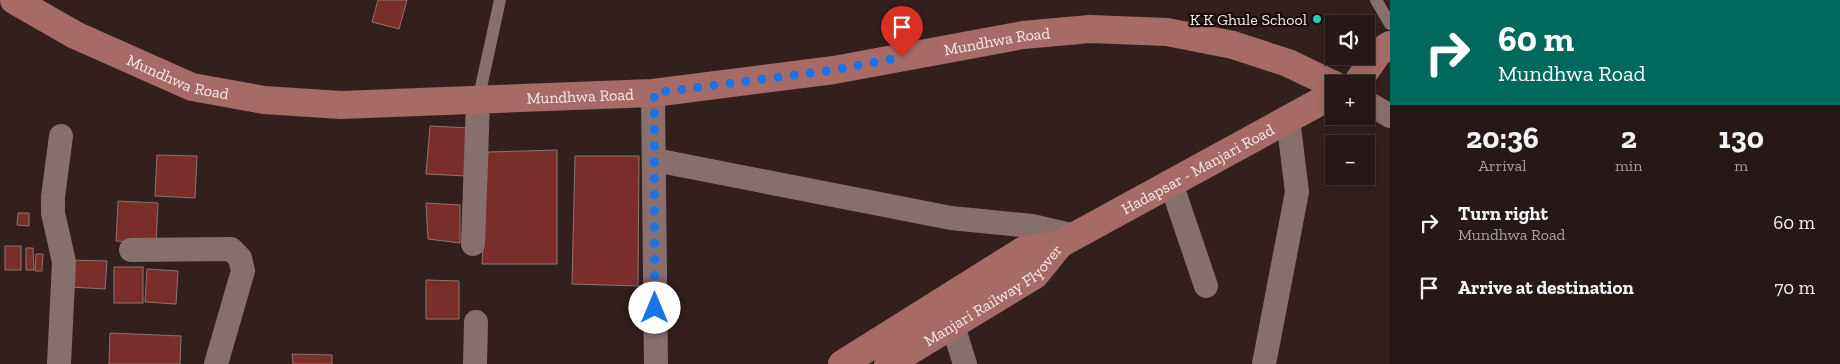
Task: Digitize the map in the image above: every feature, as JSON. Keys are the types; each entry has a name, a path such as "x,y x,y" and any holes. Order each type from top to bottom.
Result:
{"main road":[{"name":"Mundhwa Road","path":"14,0 75,35 192,87 264,100 341,105 654,93 834,70 1023,35 1090,28 1167,32 1233,45 1325,77"},
{"path":"1362,75 1378,53 1390,45"},
{"path":"1375,78 1390,72"},
{"name":"Hadapsar - Manjari Road","path":"1068,240 1325,99"},
{"name":"Manjari Railway Flyover","path":"888,364 1035,275 1068,240"},
{"name":"Manjari Railway Flyover","path":"842,364 1024,250 1068,240"}],"street":[{"path":"654,93 656,364"},
{"path":"472,244 478,100"},
{"name":"Mundhwa Road","path":"1375,105 1390,116"},
{"path":"1264,364 1297,192 1288,119"},
{"path":"59,364 64,262 53,213 53,205 62,136"},
{"path":"655,160 951,218 1032,226 1068,240"},
{"path":"1171,183 1206,286"},
{"path":"131,250 231,249 240,258 243,271 216,364"},
{"path":"475,364 476,322"},
{"path":"953,326 965,364"}],"lane":[{"path":"478,100 500,0"},
{"path":"1376,0 1390,24"}],"building":[{"path":"378,0 407,0 399,29 372,22"},
{"path":"430,126 470,128 467,176 426,174"},
{"path":"557,150 557,264 482,264 488,152"},
{"path":"157,155 197,156 195,198 155,196"},
{"path":"575,156 639,156 638,286 572,284"},
{"path":"118,201 158,203 156,244 116,241"},
{"path":"426,203 460,205 460,243 428,239"},
{"path":"18,213 29,213 29,226 17,225"},
{"path":"5,246 21,246 21,270 5,270"},
{"path":"26,248 33,248 34,270 26,270"},
{"path":"36,254 43,254 42,271 35,271"},
{"path":"70,260 107,261 105,289 70,287"},
{"path":"114,267 143,267 143,303 114,303"},
{"path":"147,269 178,271 176,304 145,302"},
{"path":"426,280 459,281 459,319 426,319"},
{"path":"110,333 181,336 180,364 109,364"},
{"path":"292,354 332,355 332,364 293,364"}],"place":[{"name":"K K Ghule School","path":"1317,19"}],"route":[{"path":"655,308 654,93 834,70 902,57"}]}
